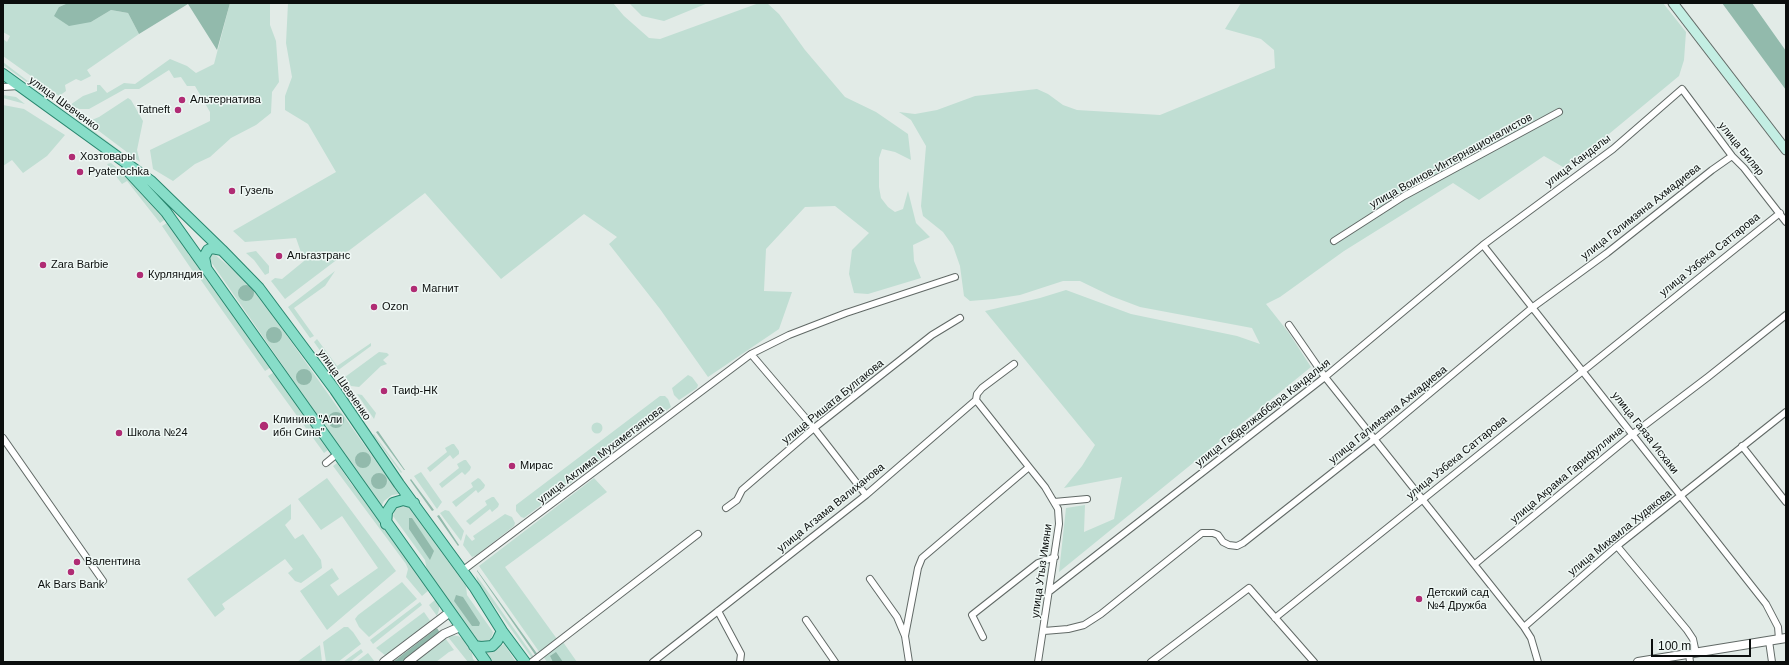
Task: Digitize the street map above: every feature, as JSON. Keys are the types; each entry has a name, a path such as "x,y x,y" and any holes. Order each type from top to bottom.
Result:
{"main road":[{"path":"1673,3 1786,150"},
{"name":"улица Шевченко","path":"3,74 111,153 222,250 259,288 332,387 525,662"},
{"name":"улица Шевченко","path":"148,185 386,524 486,662"},
{"path":"206,267 204,257 208,250 212,248 222,250"},
{"path":"386,524 388,512 393,503 403,500 414,503"},
{"path":"474,646 492,646 497,641 502,631"}],"street":[{"path":"3,87 20,86"},
{"name":"улица Биляр","path":"1682,89 1732,156 1744,168 1786,222"},
{"name":"улица Кандалы","path":"1483,245 1613,149 1682,89"},
{"name":"улица Воинов-Интернационалистов","path":"1334,241 1404,196 1559,112"},
{"name":"улица Галимзяна Ахмадиева","path":"1044,631 1068,629 1084,625 1101,614 1202,533 1213,533 1218,535 1223,542 1229,545 1237,546 1243,543 1375,439 1533,307 1607,253 1712,170 1732,156"},
{"name":"улица Узбека Саттарова","path":"1275,618 1582,370 1780,213"},
{"name":"улица Гаяза Исхаки","path":"1483,245 1682,495 1766,604 1783,638"},
{"name":"улица Габделжаббара Кандалыя","path":"1050,591 1325,377 1483,245"},
{"name":"улица Аклима Мухаметзянова","path":"462,571 751,354 789,335 846,313 955,277"},
{"name":"улица Акрама Гарифуллина","path":"1475,564 1633,434 1786,315"},
{"name":"улица Ришата Булгакова","path":"726,508 737,500 742,490 814,428 932,335 960,318"},
{"path":"1289,325 1325,377 1423,498 1524,627 1531,638 1538,662"},
{"path":"751,354 814,428 866,495"},
{"name":"улица Агзама Валиханова","path":"653,662 866,495 976,400 977,394 982,388 1014,364"},
{"name":"улица Утыз Имяни","path":"976,400 1045,487 1058,509 1059,524 1055,557 1038,662"},
{"name":"улица Михаила Худякова","path":"1524,627 1617,546 1786,412"},
{"path":"3,438 103,581"},
{"path":"1742,446 1786,502"},
{"path":"326,463 337,454"},
{"path":"905,636 918,568 922,558 1029,468"},
{"path":"1054,502 1087,499"},
{"path":"532,662 698,534"},
{"path":"1617,546 1688,630 1693,639 1691,656"},
{"path":"983,637 972,615 1038,563 1055,557"},
{"path":"870,579 897,617 905,636 909,662"},
{"path":"1151,662 1249,588 1314,662"},
{"path":"718,611 746,662"},
{"path":"384,662 450,612"},
{"path":"806,620 835,662"},
{"path":"408,662 444,634 460,626"},
{"path":"1638,662 1691,656 1783,638"},
{"path":"1768,641 1772,662"},
{"path":"740,662 741,654"}],"green space":[{"path":"3,3 68,3 59,7 91,22 111,10 128,13 139,34 87,70 91,76 81,81 76,79 65,85 66,91 59,96 3,56 3,39 7,42 10,36 3,32"},
{"path":"68,3 230,3 217,50 188,4 139,34 128,13 111,10 91,22 69,26 54,16 59,7"},
{"path":"230,3 270,3 270,25 276,41 279,82 272,92 271,113 256,125 231,138 210,157 195,164 173,181 153,169 150,150 210,121 210,112 195,86 187,86 181,77 174,78 169,70 139,89 125,89 89,109 79,109 70,105 83,96 97,91 97,85 100,85 107,93 124,83 135,84 170,59 187,66 196,73 214,64"},
{"path":"288,3 613,3 624,16 649,38 660,39 759,3 767,3 779,14 805,50 845,97 876,112 908,134 911,160 895,152 882,149 879,158 879,187 881,198 888,207 895,212 903,209 908,191 916,223 930,237 913,245 914,261 921,278 868,294 854,293 849,274 852,250 869,233 835,206 805,207 766,249 764,291 792,292 779,329 708,377 660,309 609,244 617,237 584,214 501,279 425,193 285,299 271,281 275,278 282,279 304,261 296,238 245,242 233,231 336,172 308,124 285,110 285,96 292,77 286,43"},
{"path":"629,3 708,3 664,21 642,16"},
{"path":"1241,3 1663,3 1686,32 1684,60 1679,76 1598,143 1563,167 1544,156 1479,200 1453,183 1344,251 1280,297 1266,304 1289,333 1311,367 1059,572 1066,508 1085,505 1084,532 1114,519 1122,477 1064,488 1082,466 1095,445 985,311 1040,298 1066,290 1131,314 1237,336 1260,344 1252,328 1140,307 1111,296 1080,281 1063,281 1020,295 970,301 964,296 960,266 953,246 943,232 923,216 921,206 926,146 911,120 899,112 915,114 937,110 975,96 1037,89 1048,94 1063,105 1077,110 1160,115 1275,68 1274,50 1261,39 1225,29"},
{"path":"1722,3 1752,3 1786,51 1786,90"},
{"path":"3,62 33,85 53,101 3,65"},
{"path":"3,95 16,97 25,104 3,98"},
{"path":"128,98 131,100 143,121 137,150 140,162 87,122 99,117"},
{"path":"3,105 24,109 65,135 47,156 23,173 12,160 3,166"},
{"path":"82,124 142,167 142,169"},
{"path":"111,163 145,191 167,218 160,223 127,181 122,184 107,164"},
{"path":"170,221 188,246 188,254 199,266 273,366 265,371 198,276 194,273 162,226"},
{"path":"256,251 269,266 269,273 265,275 254,260 246,253"},
{"path":"213,253 251,285 399,494 392,495 384,501 381,507 209,259 208,254"},
{"path":"335,271 325,286 294,308 314,336 310,338 288,307"},
{"path":"246,285 252,287 254,293 252,299 246,301 240,299 238,293 240,287"},
{"path":"274,327 280,329 282,335 280,341 274,343 268,341 266,335 268,329"},
{"path":"317,339 337,366 371,343 371,346 337,371 333,369 314,342"},
{"path":"379,352 387,353 389,355 383,360 387,364 381,366 359,387 351,386 345,377"},
{"path":"304,369 310,371 312,377 310,383 304,385 298,383 296,377 298,371"},
{"path":"276,371 309,417 311,426 328,450 324,453 268,376"},
{"path":"688,375 692,377 698,385 697,388 679,400 674,395 672,388"},
{"path":"357,394 362,395 376,413 374,419"},
{"path":"660,396 665,396 668,399 671,407 524,518 521,517 516,511 516,505"},
{"path":"336,412 342,414 344,420 342,426 336,428 330,426 328,420 330,414"},
{"path":"595,423 599,423 601,424 601,432 595,433 592,430 592,426"},
{"path":"378,431 405,470 376,432"},
{"path":"374,434 402,472 401,473 373,435"},
{"path":"454,444 459,451 459,454 453,459 450,455 430,472 427,468 447,452 445,448"},
{"path":"363,452 369,454 371,460 369,466 363,468 357,466 355,460 357,454"},
{"path":"466,460 471,467 470,470 465,475 462,472 442,488 439,484 459,468 457,464"},
{"path":"337,463 352,485 361,493 429,590 422,596 406,577 408,569 406,564 333,466"},
{"path":"421,472 442,502 437,509 414,476"},
{"path":"379,473 385,475 387,481 385,487 379,489 373,487 371,481 373,475"},
{"path":"327,478 396,571 327,630 300,591 332,568 339,579 330,585 338,596 378,568 342,516 321,530 298,499"},
{"path":"478,478 485,485 484,488 478,493 476,490 456,507 452,502 473,487 471,483"},
{"path":"594,478 607,492 505,567 557,639 540,653 479,566"},
{"path":"411,479 434,510 432,511 410,480"},
{"path":"494,497 499,504 498,507 492,512 490,509 470,525 466,521 487,505 485,501"},
{"path":"291,504 291,519 285,525 295,539 303,534 321,560 322,568 301,583 295,581 288,573 293,569 285,559 222,604 225,609 215,617 187,579"},
{"path":"402,504 408,506 466,586 467,595 493,632 491,639 485,642 477,642 427,571 425,560 393,516 395,508"},
{"path":"445,510 449,511 464,531 461,541 440,513"},
{"path":"505,514 512,517 515,523 514,526 477,555 472,557 463,545 466,534 472,541 475,539 473,536"},
{"path":"439,515 459,545 458,546 437,516"},
{"path":"409,518 412,518 434,551 430,560 409,529"},
{"path":"477,570 538,655 536,656"},
{"path":"476,575 534,657 531,657 478,583"},
{"path":"402,582 417,599 369,637 359,627 355,619 358,615"},
{"path":"456,595 463,597 480,623 479,626 472,626 454,601"},
{"path":"436,599 439,603 437,616 429,605"},
{"path":"420,602 422,605 373,644 370,640"},
{"path":"424,612 431,622 386,656 376,648"},
{"path":"344,627 348,627 353,632 361,644 338,662 326,662 323,642"},
{"path":"437,628 440,633 402,662 393,662"},
{"path":"450,635 458,636 465,640 471,648 473,659 476,662 468,662 448,637"},
{"path":"445,638 454,650 436,662 414,662"},
{"path":"563,642 577,662 547,662 543,656"},
{"path":"504,644 516,662 492,662 485,652 494,650"},
{"path":"320,645 322,662 297,662"},
{"path":"361,649 363,652 350,662 343,662"},
{"path":"556,652 563,662 553,662 550,656"},
{"path":"368,653 375,662 356,662"}],"place":[{"name":"Альтернатива","path":"182,100"},
{"name":"Tatneft","path":"178,110"},
{"name":"Хозтовары","path":"72,157"},
{"name":"Pyaterochka","path":"80,172"},
{"name":"Гузель","path":"232,191"},
{"name":"Альгазтранс","path":"279,256"},
{"name":"Zara Barbie","path":"43,265"},
{"name":"Курляндия","path":"140,275"},
{"name":"Магнит","path":"414,289"},
{"name":"Ozon","path":"374,307"},
{"name":"Таиф-НК","path":"384,391"},
{"name":"Клиника \"Али ибн Сина\"","path":"264,426"},
{"name":"Школа №24","path":"119,433"},
{"name":"Мирас","path":"512,466"},
{"name":"Валентина","path":"77,562"},
{"name":"Ak Bars Bank","path":"71,572"},
{"name":"Детский сад №4 Дружба","path":"1419,599"}]}
